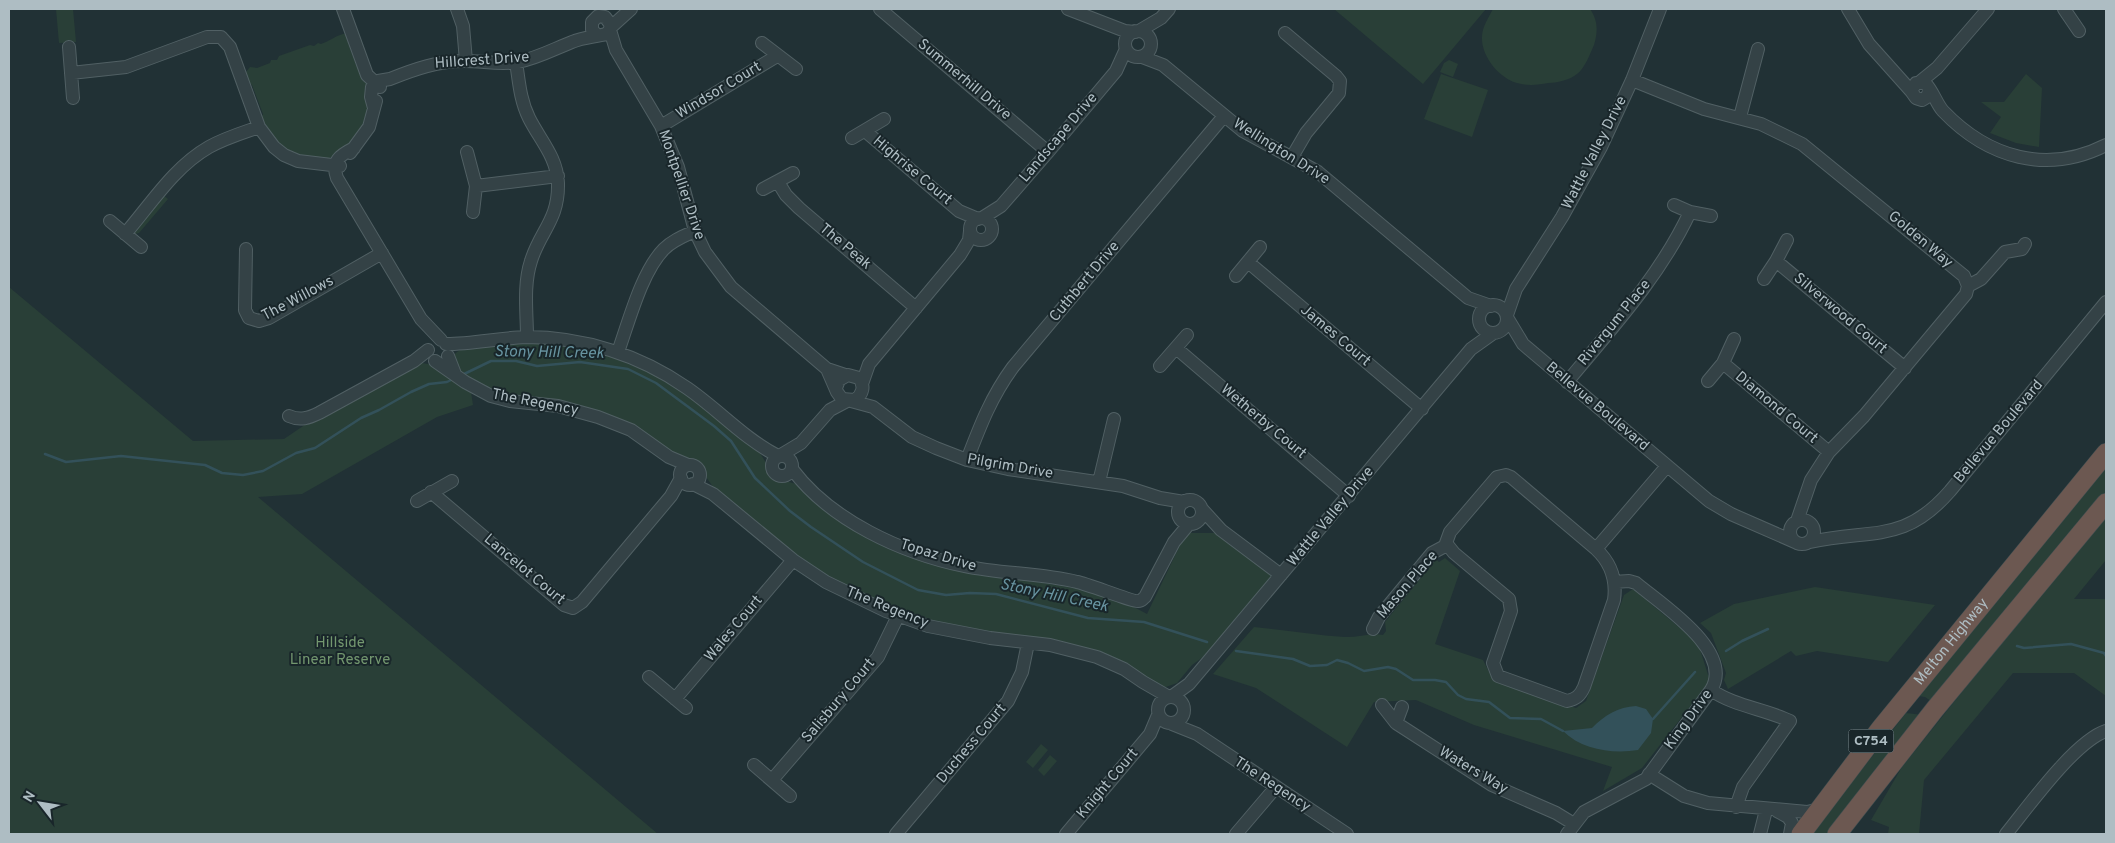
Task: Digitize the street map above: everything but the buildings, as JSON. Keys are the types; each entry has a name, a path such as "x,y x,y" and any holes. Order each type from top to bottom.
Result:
{"highway":[{"name":"Melton Highway","path":"1801,834 1881,728 2106,454"},
{"name":"Melton Highway","path":"1837,834 1935,709 2106,503"},
{"path":"1823,806 1849,780 1910,703 1920,700 1935,709"}],"street":[{"path":"71,73 126,67 207,38 221,37 227,41 230,47 260,127 274,147 284,155 298,161 336,165 362,140 370,127 381,83 367,75 343,9"},
{"path":"457,9 463,26 466,61"},
{"name":"Montpellier Drive","path":"587,9 600,24 661,126 678,167 695,231 705,252 731,287 827,369 843,395"},
{"name":"Hillcrest Drive","path":"381,83 429,65 466,61 516,62 543,56 630,9"},
{"name":"Summerhill Drive","path":"880,9 1048,152"},
{"path":"1068,9 1113,26 1149,36 1151,44"},
{"name":"Wattle Valley Drive","path":"1507,317 1516,289 1576,193 1601,147 1632,80 1660,9"},
{"path":"1848,9 1869,44 1896,73 1922,89 1942,110 1981,142 2001,152 2034,160 2062,160 2080,156 2106,145"},
{"path":"1922,89 1937,68 1988,9"},
{"path":"2064,9 2079,31"},
{"path":"1113,26 1121,35 1131,55 1140,57 1148,53 1165,13"},
{"path":"1126,47 1128,37 1165,13"},
{"path":"1285,33 1340,81 1339,93 1306,133 1292,157"},
{"name":"Windsor Court","path":"762,43 796,69"},
{"name":"Wellington Drive","path":"1151,44 1163,65 1224,116 1259,140 1292,157 1329,181 1468,298 1493,306"},
{"path":"69,47 74,98"},
{"name":"Landscape Drive","path":"975,224 1001,206 1048,152 1116,70 1126,47"},
{"path":"1740,117 1758,49"},
{"name":"Windsor Court","path":"661,126 777,56"},
{"name":"Landscape Drive","path":"1116,70 1140,57"},
{"name":"Wellington Drive","path":"1140,57 1163,65"},
{"path":"516,62 525,109 549,150 558,176 556,208 547,231 534,251 529,269 527,337"},
{"name":"Golden Way","path":"1632,80 1704,109 1740,117 1775,130 1817,155 1964,276 1968,286"},
{"name":"Cuthbert Drive","path":"967,460 996,390 1013,367 1224,116"},
{"name":"Highrise Court","path":"852,138 884,119"},
{"path":"125,234 178,171 191,159 218,142 260,127"},
{"name":"Highrise Court","path":"865,131 975,224"},
{"path":"467,152 476,186 473,212"},
{"path":"336,165 344,187 421,319 446,349 455,374"},
{"path":"764,189 793,173"},
{"path":"476,186 558,176"},
{"name":"The Peak","path":"778,182 786,195 798,208 916,308"},
{"path":"1674,205 1690,212 1711,216"},
{"name":"Landscape Drive","path":"992,228 1001,206"},
{"name":"Rivergum Place","path":"1568,382 1638,297 1690,212"},
{"path":"777,459 801,443 843,395 861,395 869,364 960,255 975,224 988,220 992,228 988,238 960,255"},
{"path":"110,221 141,247"},
{"path":"975,224 975,239 982,241"},
{"path":"618,352 652,265 666,247 695,231"},
{"path":"1764,279 1787,240"},
{"path":"1803,524 1814,535 1810,542 1802,544 1795,542 1790,533 1803,524 1806,496 1816,471 1829,452 1851,432 1905,368 1966,294 1968,286 1981,279 2004,252 2022,249 2026,244"},
{"name":"The Willows","path":"246,246 245,310 250,318 259,321 269,318 382,253"},
{"path":"1236,276 1260,247"},
{"name":"Silverwood Court","path":"1776,261 1905,368"},
{"name":"James Court","path":"1248,262 1422,409"},
{"name":"Wattle Valley Drive","path":"1493,306 1516,289"},
{"name":"Wellington Drive","path":"1468,298 1479,321"},
{"name":"Bellevue Boulevard","path":"1810,542 1830,537 1873,534 1904,527 1916,522 1938,504 2106,302"},
{"path":"1493,306 1502,308 1507,317 1505,328 1494,333 1484,330 1479,321 1484,309 1493,306"},
{"name":"Bellevue Boulevard","path":"1507,317 1523,344 1710,500 1745,520 1795,542"},
{"path":"421,319 431,355 441,361 446,349"},
{"name":"Wattle Valley Drive","path":"1471,349 1479,321"},
{"name":"Wattle Valley Drive","path":"1170,697 1190,684 1471,349 1494,333"},
{"name":"Bellevue Boulevard","path":"1494,333 1523,344"},
{"path":"1160,366 1187,335"},
{"path":"431,355 434,341 446,349 471,343 527,337 564,340 618,352 644,363 688,388 758,446 777,459 788,457 789,470"},
{"name":"Diamond Court","path":"1708,381 1723,363 1734,340"},
{"name":"Wetherby Court","path":"1176,348 1349,496"},
{"path":"288,416 298,419 311,417 414,361 431,355"},
{"name":"The Regency","path":"431,355 476,389 491,396 510,401 558,406 598,417 631,430 669,457 688,476 714,494 792,560 826,582 898,616 928,626 957,632 1072,650 1097,657 1124,669 1142,682 1170,697"},
{"name":"Diamond Court","path":"1723,363 1829,452"},
{"path":"843,395 838,380 869,364"},
{"name":"Montpellier Drive","path":"827,369 847,375"},
{"path":"847,375 856,376 862,386"},
{"name":"Pilgrim Drive","path":"862,386 873,407"},
{"name":"Pilgrim Drive","path":"843,395 873,407 912,437 967,460 1008,469 1124,486 1160,498 1185,516 1220,530"},
{"path":"1099,482 1114,419"},
{"path":"777,459 777,475 789,470 801,443"},
{"path":"1596,549 1667,466"},
{"name":"Topaz Drive","path":"789,470 833,508 868,530 921,554 964,566 1076,581 1134,601 1141,600 1147,594 1185,516"},
{"path":"1506,475 1511,477 1596,549 1610,566 1614,582 1614,600 1584,687 1578,697 1568,701 1504,679 1495,672 1493,663 1511,611 1509,599 1446,545 1450,532 1497,478 1506,475"},
{"name":"Lancelot Court","path":"431,492 564,605 573,608 582,602 688,476"},
{"path":"417,501 452,480"},
{"path":"1194,500 1201,508 1201,516 1185,516 1194,500"},
{"name":"Pilgrim Drive","path":"1201,508 1220,530 1281,575"},
{"name":"Bellevue Boulevard","path":"1745,520 1771,526 1803,524 1873,534"},
{"name":"Mason Place","path":"1373,629 1378,618 1432,553 1446,545"},
{"name":"Wales Court","path":"675,699 792,560"},
{"name":"King Drive","path":"1571,829 1584,812 1635,786 1652,770 1711,690 1717,674 1712,657 1703,640 1636,583 1632,581 1614,582"},
{"name":"Salisbury Court","path":"772,780 878,656 898,616"},
{"name":"Duchess Court","path":"896,834 1008,701 1022,672 1028,643"},
{"path":"649,677 686,708"},
{"name":"The Regency","path":"1142,682 1158,713"},
{"name":"Wattle Valley Drive","path":"1184,709 1190,684"},
{"path":"1711,690 1722,697 1771,712 1790,721 1743,787 1736,807"},
{"path":"1170,697 1179,700 1184,709 1182,718 1170,724 1162,721 1158,713 1159,704 1170,697"},
{"name":"Waters Way","path":"1382,705 1396,723 1492,785 1556,813 1571,829"},
{"path":"1396,723 1402,707"},
{"name":"The Regency","path":"1184,709 1197,734"},
{"name":"Knight Court","path":"1066,834 1150,734 1158,713"},
{"name":"The Regency","path":"1170,724 1197,734 1347,834"},
{"name":"Knight Court","path":"1150,734 1170,724"},
{"path":"2006,834 2071,756 2084,737 2106,725"},
{"path":"2071,756 2090,739 2106,731"},
{"path":"754,765 790,796"},
{"path":"1652,770 1684,796 1700,800 1736,807 1807,812 1823,806"},
{"path":"1236,834 1276,787"},
{"path":"1760,834 1771,810"},
{"path":"1771,810 1788,817 1792,823 1790,834"}],"green space":[{"path":"56,9 73,9 76,42 59,43"},
{"path":"1334,9 1486,9 1423,84"},
{"path":"1493,9 1590,9 1597,26 1594,45 1585,65 1574,76 1559,82 1529,85 1510,80 1492,65 1482,44 1483,30"},
{"path":"347,34 350,39 348,43 356,65 362,69 367,80 369,106 366,122 352,142 332,157 324,159 307,158 290,152 275,141 269,133 261,118 263,114 252,85 248,83 246,72 250,67 257,68 270,63 271,60 277,60 279,56 310,45 321,44"},
{"path":"1449,60 1458,64 1453,77 1440,72 1444,63"},
{"path":"1441,74 1488,90 1472,137 1424,119"},
{"path":"2026,74 2042,88 2039,147 2016,143 1990,133 2001,117 1981,102 2004,102"},
{"path":"163,195 168,199 139,233 135,234 134,232"},
{"name":"Hillside Linear Reserve","path":"9,287 193,441 284,439 306,424 422,363 434,365 471,392 473,405 437,417 302,494 258,497 658,834 9,834"},
{"path":"518,341 589,348 658,376 700,404 738,433 760,453 775,478 796,484 846,521 985,574 1094,591 1117,598 1147,614 1182,541 1189,533 1219,533 1267,569 1271,576 1270,585 1217,647 1192,665 1177,683 1160,689 1135,670 921,620 857,595 794,555 716,491 696,463 685,461 653,439 522,398 498,393 460,373 453,356 464,348"},
{"path":"2106,461 2106,495 1934,703 1925,697 1918,696"},
{"path":"2106,517 2106,560 2074,599 2106,599 2106,696 2074,673 2013,673 1924,780 1919,834 1888,834 1889,827 1871,820 1902,767"},
{"path":"1445,558 1460,571 1435,644 1483,660 1492,678 1576,708 1586,701 1624,595 1633,589 1698,643 1710,681 1642,768 1603,791 1612,767 1474,725 1416,700 1374,702 1347,747 1256,688 1213,674 1254,627 1344,637 1383,635 1386,631 1385,622 1436,559 1439,562"},
{"path":"1815,587 1935,605 1888,662 1817,651 1796,656 1791,651 1728,689 1724,680 1726,673 1711,633 1700,623 1734,604"},
{"path":"1906,713 1923,715 1831,834 1808,834 1827,808 1856,777"},
{"path":"1041,744 1048,750 1033,768 1026,762"},
{"path":"1050,755 1057,761 1044,776 1038,770"}],"water":[{"path":"1636,706 1646,709 1653,719 1651,733 1638,750 1608,751 1598,749 1579,743 1563,731 1592,728 1612,712"}],"waterway":[{"name":"Stony Hill Creek","path":"462,375 491,361 516,361 537,366 580,362 628,369 656,383 714,426 731,441 755,478 790,511 863,562 918,590 946,595 970,593 996,594 1088,618 1144,622 1207,642"},
{"name":"Stony Hill Creek","path":"45,454 66,462 121,456 205,465 222,473 243,475 263,471 296,453 315,448 361,418 411,392 429,384 447,382 453,379"},
{"name":"Stony Hill Creek","path":"1726,651 1768,629"},
{"name":"Stony Hill Creek","path":"2017,646 2024,648 2071,644 2104,653 2106,656"},
{"name":"Stony Hill Creek","path":"1236,651 1293,659 1310,666 1327,665 1337,660 1364,671 1388,667 1396,669 1413,680 1446,682 1458,695 1466,699 1489,702 1510,718 1541,719 1563,731"},
{"name":"Stony Hill Creek","path":"1653,719 1695,672"}]}
